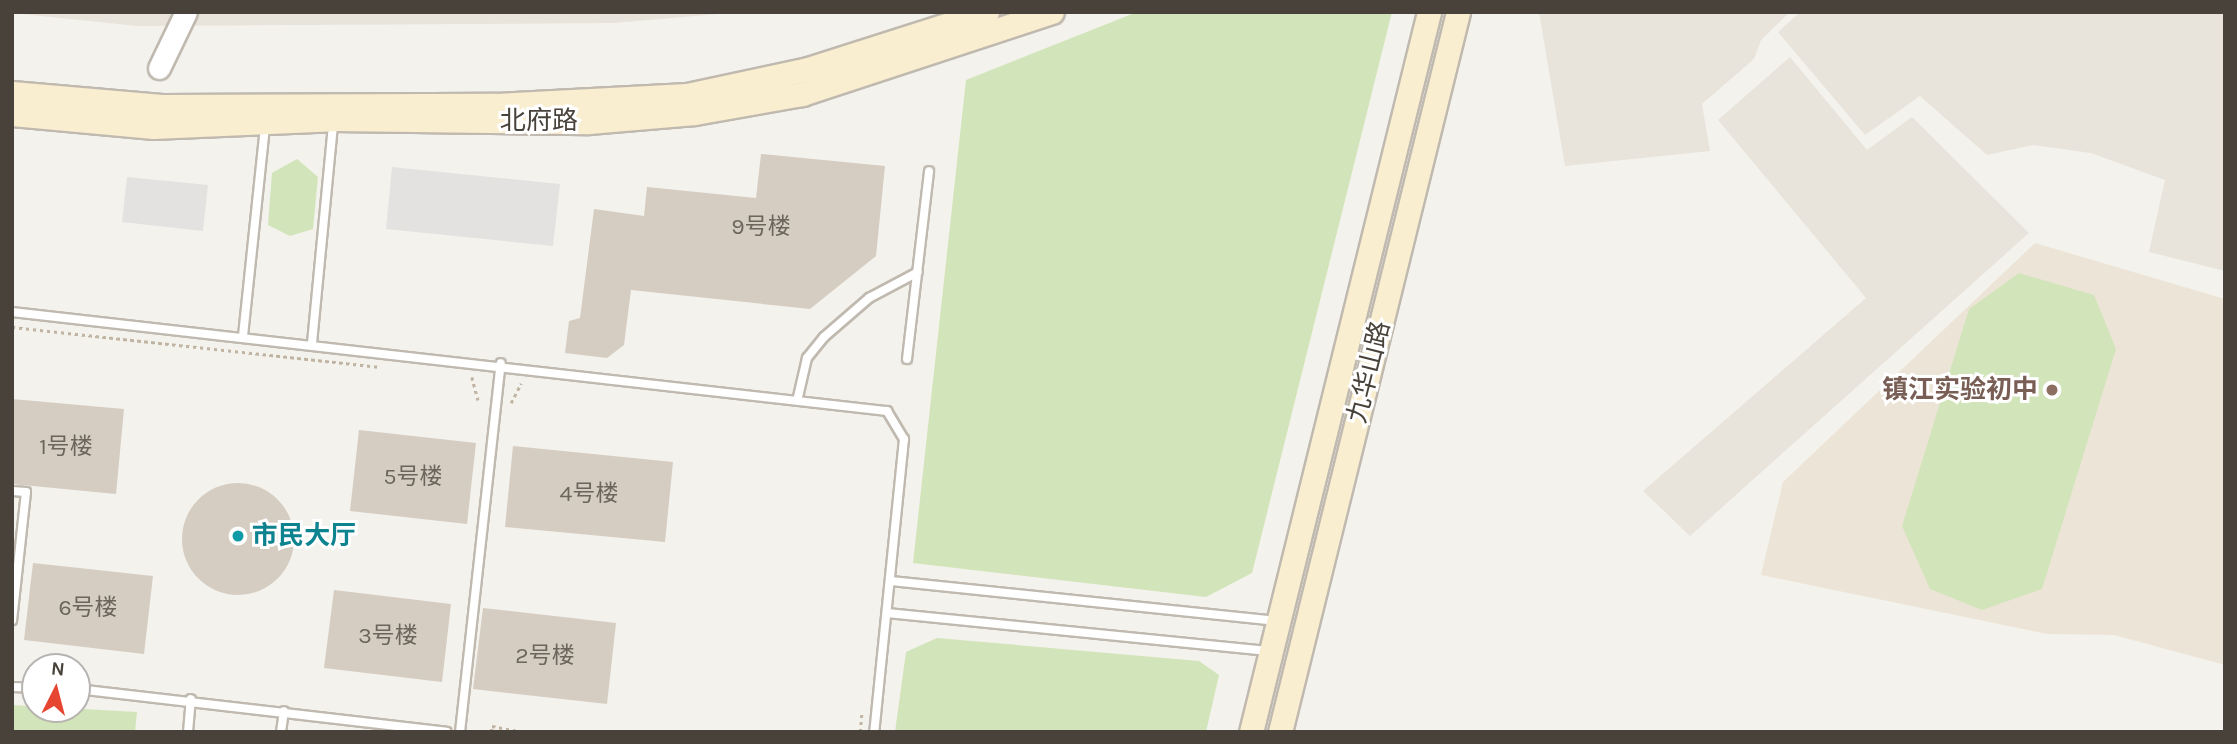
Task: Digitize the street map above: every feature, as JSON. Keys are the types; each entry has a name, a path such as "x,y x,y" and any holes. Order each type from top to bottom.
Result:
{"main road":[{"name":"北府路","path":"12,93 161,106 496,105 687,95 808,69 950,19 987,12"},
{"name":"北府路","path":"12,114 153,127 333,119 589,122 695,113 802,94 946,52 1052,12"},
{"name":"九华山路","path":"1251,732 1429,12"},
{"name":"九华山路","path":"1280,732 1458,12"}],"street":[{"path":"159,68 186,12"},
{"path":"946,52 950,19"}],"lane":[{"path":"312,343 333,119"},
{"path":"243,336 265,122"},
{"path":"907,359 929,171"},
{"path":"798,397 807,358 824,337 869,298 918,272"},
{"path":"12,312 501,363 870,406 897,421 904,439 874,732"},
{"path":"460,732 501,363"},
{"path":"12,491 26,492 12,620"},
{"path":"891,581 1277,621"},
{"path":"887,613 1269,651"},
{"path":"91,690 191,699 447,732"},
{"path":"188,732 191,699"},
{"path":"281,732 284,711"}],"path":[{"path":"12,327 391,369"},
{"path":"458,376 476,381 478,400"},
{"path":"511,403 514,388 528,382"},
{"path":"860,732 863,704"},
{"path":"491,732 492,726 522,732"}],"shaded area":[{"path":"741,12 614,23 138,26 12,13"},
{"path":"1539,12 1790,12 1761,40 1754,59 1702,104 1710,151 1565,166"},
{"path":"1800,12 2225,12 2225,271 2149,252 2165,180 2091,153 2033,145 1987,155 1920,96 1865,135 1778,32"},
{"path":"1790,57 1867,150 1912,117 2029,233 1690,536 1643,491 1866,298 1718,120"},
{"path":"392,167 560,184 553,246 386,229"},
{"path":"127,177 208,185 203,231 122,222"},
{"name":"镇江实验初中","path":"2035,243 2225,299 2225,665 2114,635 2047,634 1761,575 1783,482"}],"green space":[{"path":"1137,12 1392,12 1252,573 1206,597 913,563 966,80"},
{"path":"297,159 318,177 313,229 290,236 268,225 272,173"},
{"path":"2019,273 2094,295 2116,349 2042,589 1982,610 1930,589 1902,526 1969,309"},
{"path":"937,638 1199,661 1219,675 1206,732 895,732 906,652"},
{"path":"12,705 21,706 21,723 91,723 91,709 137,712 135,732 12,732"}],"building":[{"path":"761,154 885,166 876,256 810,309 631,290 624,345 607,358 565,353 569,321 580,318 594,209 644,216 647,187 756,198"},
{"path":"12,399 124,409 116,494 12,484"},
{"path":"359,430 476,443 467,524 350,511"},
{"path":"513,446 673,462 665,542 505,527"},
{"name":"市民大厅","path":"238,483 259,488 277,500 289,518 294,539 289,560 277,578 259,590 238,595 217,590 199,578 187,560 182,539 187,518 199,500 217,488"},
{"path":"33,563 153,576 144,654 24,640"},
{"path":"334,590 451,604 442,682 324,668"},
{"path":"483,608 616,623 607,704 473,689"}],"place":[{"name":"镇江实验初中","path":"2052,390"},
{"name":"市民大厅","path":"238,536"}]}
